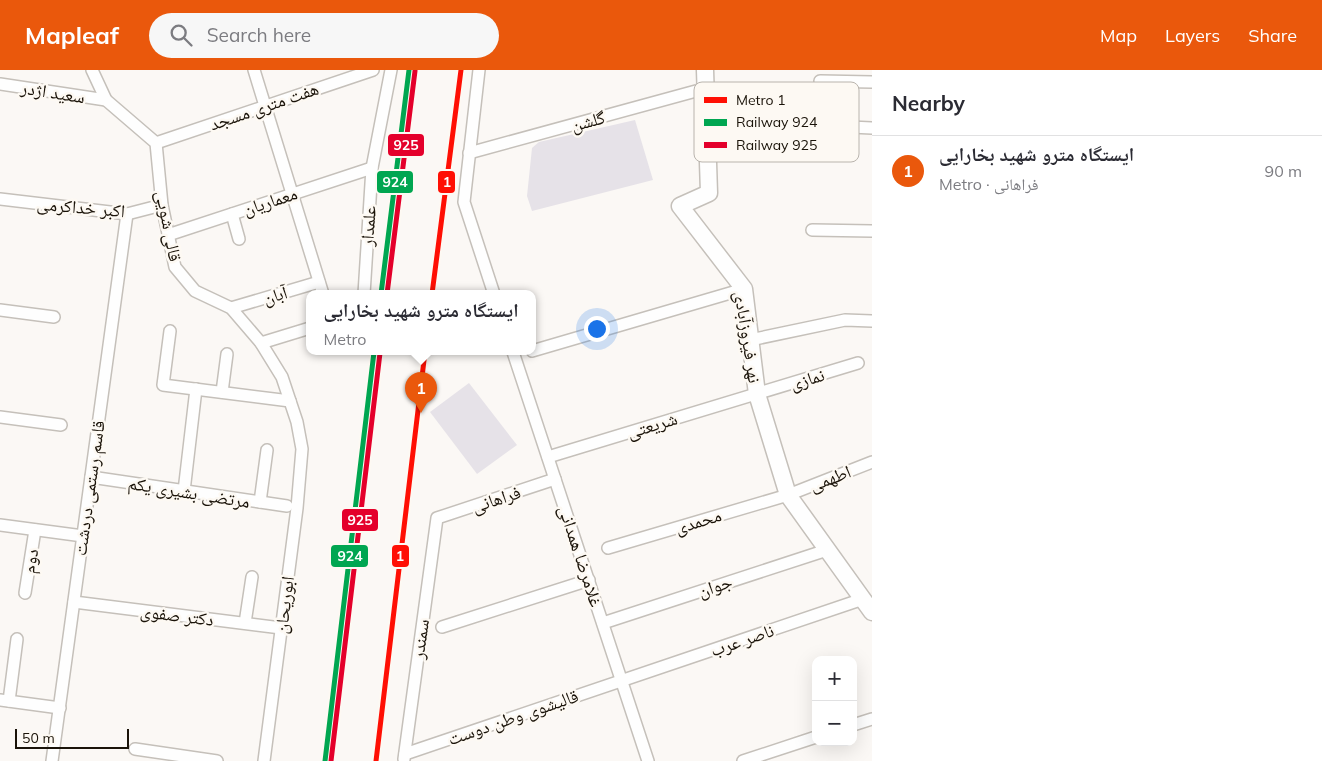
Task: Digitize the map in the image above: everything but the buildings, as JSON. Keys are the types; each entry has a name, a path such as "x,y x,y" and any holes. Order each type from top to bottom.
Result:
{"street":[{"path":"92,70 106,100 156,143"},
{"path":"254,70 322,290"},
{"name":"هفت متری مسجد","path":"156,143 351,74 373,70"},
{"name":"علمدار","path":"364,290 372,168 391,70"},
{"path":"479,70 464,202 493,290"},
{"path":"820,81 872,82"},
{"name":"سعید اژدر","path":"0,84 106,100"},
{"name":"گلشن","path":"469,153 694,91"},
{"path":"859,127 872,128"},
{"name":"قالی شویی","path":"156,143 162,205 175,267 195,291 231,308 261,342 282,377 297,422 302,449"},
{"name":"نهر فیروزآبادی","path":"708,162 709,193 680,206 744,289 756,394 788,495 867,606"},
{"name":"معماریان","path":"168,235 372,168"},
{"name":"اکبر خداکرمی","path":"0,199 127,214 162,205"},
{"name":"قاسم رستمی دردشت","path":"52,761 127,214"},
{"path":"232,214 239,239"},
{"path":"812,230 872,231"},
{"name":"آبان","path":"231,308 319,282"},
{"path":"536,350 744,289"},
{"path":"0,310 54,317"},
{"path":"750,340 845,320 872,322"},
{"path":"261,342 306,329"},
{"path":"170,331 163,385 290,401"},
{"path":"222,392 227,354"},
{"name":"غلامرضا همدانی","path":"514,355 648,761"},
{"name":"نمازی","path":"756,394 858,364"},
{"path":"184,491 196,389"},
{"name":"شریعتی","path":"548,457 756,394"},
{"path":"0,417 61,425"},
{"name":"ابوریحان","path":"264,761 297,508 302,449"},
{"path":"260,502 267,450"},
{"name":"اطهمی","path":"788,495 872,462"},
{"name":"مرتضی بشیری یکم","path":"91,477 287,506"},
{"name":"فراهانی","path":"437,518 556,479"},
{"name":"محمدی","path":"608,548 788,495"},
{"name":"سمندر","path":"404,758 437,518"},
{"path":"0,525 83,536"},
{"name":"دوم","path":"25,593 35,530"},
{"name":"جوان","path":"603,623 827,550"},
{"path":"245,623 252,577"},
{"path":"442,627 589,580"},
{"name":"دکتر صفوی","path":"74,602 280,628"},
{"name":"ناصر عرب","path":"622,681 867,606"},
{"path":"17,639 4,700 60,708"},
{"name":"قالیشوی وطن دوست","path":"404,758 622,681"},
{"path":"857,724 872,718"},
{"path":"743,761 812,738"},
{"path":"135,749 172,758 217,761"}],"metro line":[{"name":"1","path":"433,290 461,70"},
{"name":"1","path":"376,761 425,355"}],"rail line":[{"name":"924","path":"382,290 409,70"},
{"name":"925","path":"388,290 415,71"},
{"name":"924","path":"325,761 374,355"},
{"name":"925","path":"331,761 380,355"}],"place":[{"name":"ایستگاه مترو شهید بخارایی","path":"421,413"}]}
